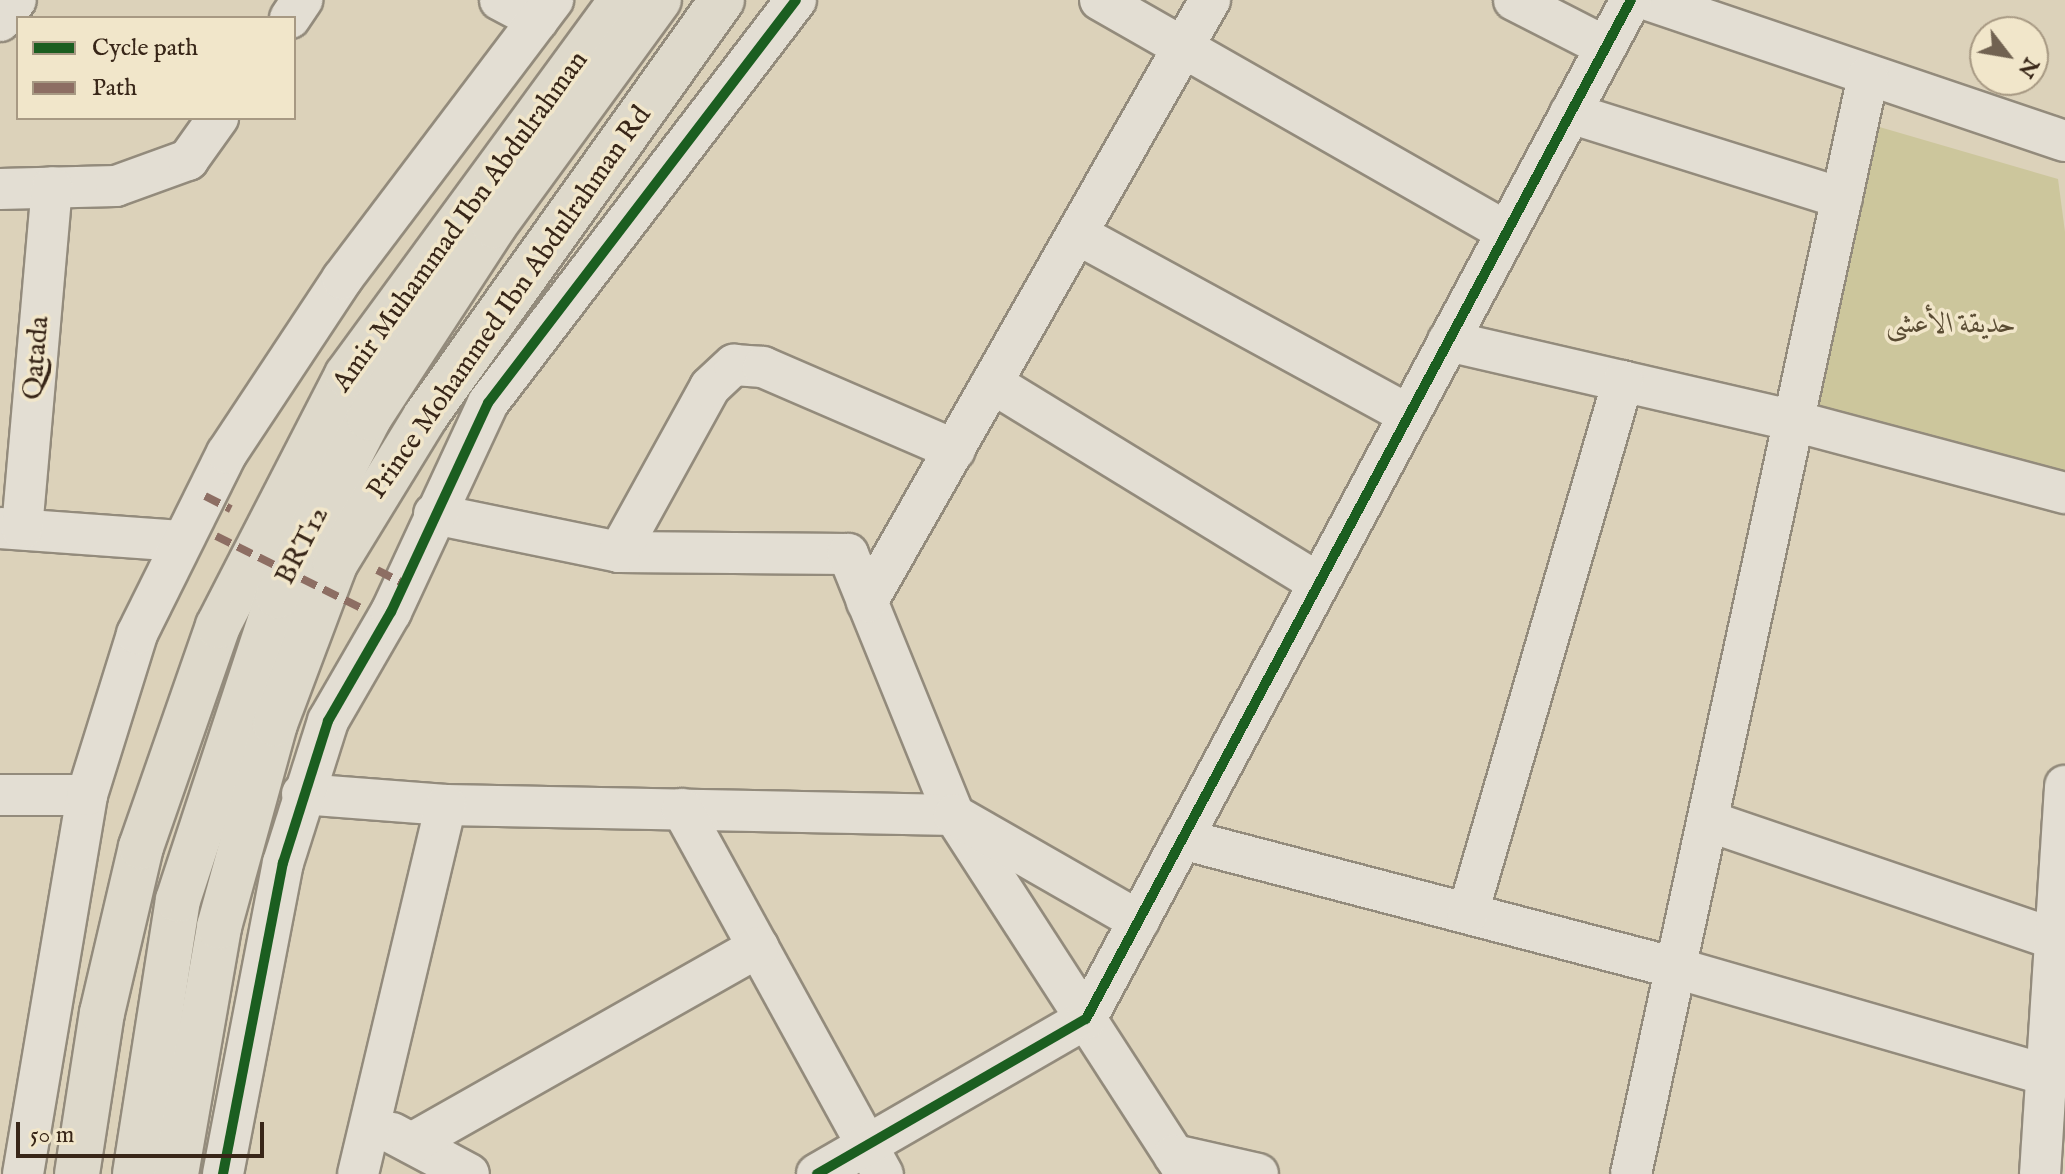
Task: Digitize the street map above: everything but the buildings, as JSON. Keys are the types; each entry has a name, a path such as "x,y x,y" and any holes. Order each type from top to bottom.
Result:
{"main road":[{"name":"Amir Muhammad Ibn Abdulrahman","path":"77,1174 102,1013 141,847 218,626 347,375 621,0"},
{"name":"BRT12","path":"135,1174 178,900 278,596 369,418 494,226 659,0"},
{"name":"Prince Mohammed Ibn Abdulrahman Rd","path":"176,1174 219,927 275,724 335,564 425,417 722,0"}],"street":[{"path":"23,1174 87,795 137,634 227,453 342,279 545,10 500,0"},
{"path":"223,1174 302,794 328,721 391,612 488,403 796,0"},
{"path":"1100,0 1506,232"},
{"path":"867,602 1210,0"},
{"path":"1514,0 1606,47"},
{"path":"817,1174 876,1160 1086,1019 1631,0"},
{"path":"1648,0 2065,141"},
{"path":"1631,1174 1868,76"},
{"path":"1570,113 1842,198"},
{"path":"0,189 116,186 188,160 217,120"},
{"name":"Qatada","path":"11,529 52,187"},
{"path":"1077,234 1409,415"},
{"path":"1448,341 1794,421 2065,493"},
{"path":"619,552 710,387 734,365 763,367 955,450"},
{"path":"1468,913 1623,381"},
{"path":"992,383 1319,583"},
{"path":"434,514 619,552 848,554 954,815 1180,1164 1258,1174"},
{"path":"11,529 182,541"},
{"path":"2049,1162 2046,1075 2065,786"},
{"path":"302,794 446,805 954,815 1139,921"},
{"path":"0,795 87,795"},
{"path":"358,1174 446,805"},
{"path":"682,809 876,1160"},
{"path":"1708,821 2055,939"},
{"path":"1182,839 1676,968 2046,1075"},
{"path":"412,1143 758,947"},
{"path":"370,1122 469,1174"}],"green space":[{"name":"حديقة الأعشى","path":"1876,126 2058,179 2065,232 2065,478 1817,407"}],"marked path":[{"path":"205,496 231,509"},
{"path":"216,536 361,608"},
{"path":"377,570 404,584"}],"cycle path":[{"path":"223,1174 283,863 328,721 391,612 488,403 796,0"},
{"path":"817,1174 1086,1019 1631,0"}]}
